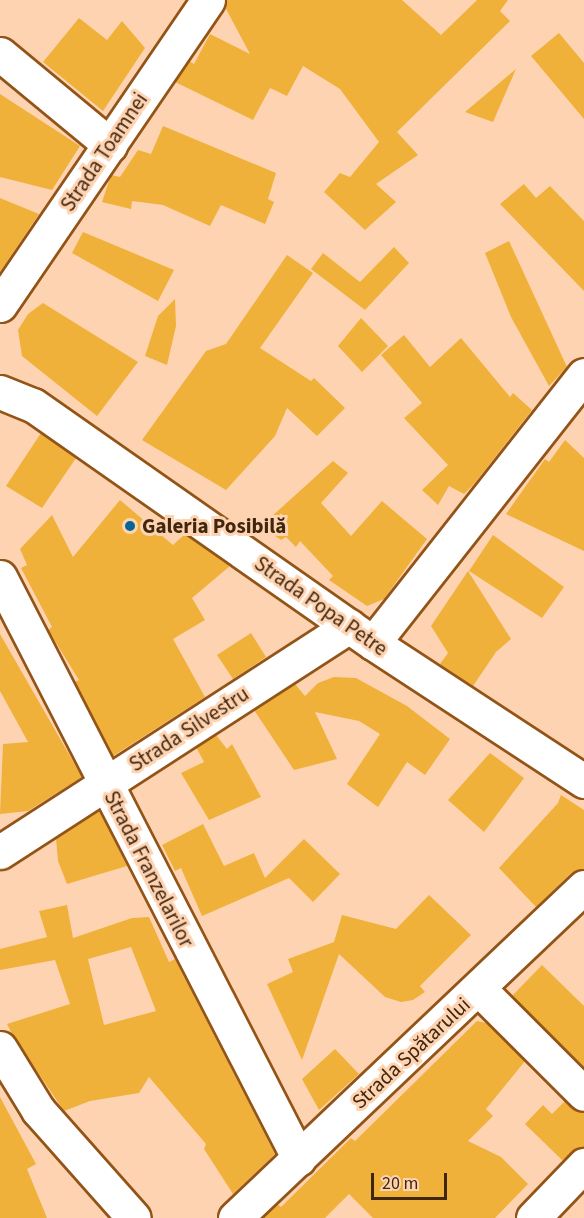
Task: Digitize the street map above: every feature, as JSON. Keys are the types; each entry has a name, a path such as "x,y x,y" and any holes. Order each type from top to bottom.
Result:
{"street":[{"name":"Strada Toamnei","path":"0,305 208,0"},
{"path":"0,54 110,144"},
{"name":"Strada Silvestru","path":"0,852 104,783 361,634 584,375"},
{"name":"Strada Popa Petre","path":"0,392 33,405 361,634 584,781"},
{"name":"Strada Franzelarilor","path":"0,577 299,1159"},
{"name":"Strada Spătarului","path":"236,1218 584,887"},
{"path":"479,989 584,1094"},
{"path":"0,1048 38,1110 134,1218"},
{"path":"540,1215 584,1165"}],"building":[{"path":"227,0 402,0 441,35 477,0 508,0 500,11 510,21 397,132 418,155 376,184 396,202 365,230 324,192 340,173 350,177 379,142 340,89 303,66 287,96 270,88 253,120 175,82 189,61 194,64 210,34 250,54 225,7"},
{"path":"79,18 107,40 122,21 145,48 103,111 43,62"},
{"path":"559,33 584,63 584,119 531,56"},
{"path":"516,69 493,122 465,112"},
{"path":"0,94 80,146 52,190 0,177"},
{"path":"163,126 276,173 268,199 274,202 265,224 221,205 210,226 163,205 132,201 131,209 102,202 111,175 120,177 138,150 151,154"},
{"path":"524,184 536,198 550,186 584,221 584,291 500,204"},
{"path":"0,198 39,214 0,272"},
{"path":"83,232 174,270 158,301 72,253"},
{"path":"509,241 567,367 549,386 511,317 485,253"},
{"path":"394,247 409,263 365,310 311,269 323,253 360,282"},
{"path":"287,255 313,273 260,348 311,381 314,378 345,408 317,436 287,408 275,436 226,490 142,440 206,351 226,344"},
{"path":"175,299 176,326 167,365 145,356 158,316"},
{"path":"43,303 138,362 97,416 22,356 18,330 28,314"},
{"path":"361,318 388,346 362,372 338,346"},
{"path":"404,335 430,367 461,338 510,397 513,393 532,410 474,484 464,494 449,486 438,505 422,490 448,465 404,418 422,403 381,355"},
{"path":"41,433 76,458 42,508 6,486"},
{"path":"565,440 584,458 584,551 506,514 545,459 549,462"},
{"path":"333,461 348,473 321,503 351,536 382,501 427,539 384,599 367,606 329,580 333,576 300,541 296,547 286,537 281,540 261,526"},
{"path":"120,500 173,545 185,534 230,566 192,598 205,620 173,639 205,697 113,756 75,682 79,680 48,630 52,627 21,568 27,565 20,549 52,515 73,557"},
{"path":"493,535 564,587 542,618 469,571"},
{"path":"468,571 511,639 496,652 473,686 440,664 448,653 431,626"},
{"path":"251,633 266,657 233,679 217,655"},
{"path":"0,634 82,777 28,811 0,814 3,744 28,742 0,691"},
{"path":"334,677 356,678 407,706 450,739 425,775 407,762 378,807 347,784 380,734 359,721 315,712 337,759 294,770 254,710 295,684 305,696 318,683"},
{"path":"216,735 227,749 232,744 261,797 209,820 181,773 204,762 196,747"},
{"path":"490,753 524,778 484,832 448,800"},
{"path":"561,795 584,810 584,869 571,873 536,907 499,868 558,803"},
{"path":"99,810 127,866 67,884 58,861 56,838"},
{"path":"203,824 224,866 254,853 265,878 304,839 340,874 313,902 289,878 202,916 181,868 175,871 162,845"},
{"path":"429,895 471,935 420,986 425,992 413,1000 401,1002 385,997 339,954 302,1060 267,984 293,972 288,959 334,942 342,915 396,929"},
{"path":"67,905 73,938 132,918 149,917 169,962 175,959 275,1154 233,1194 204,1149 206,1144 149,1077 139,1093 90,1101 64,1111 7,1024 70,1004 55,960 0,970 0,949 47,937 39,911","holes":["131,947 156,1011 104,1025 88,959"]},
{"path":"542,965 584,1006 584,1067 512,996"},
{"path":"477,1021 486,1023 525,1061 486,1109 493,1116 468,1141 501,1157 528,1184 495,1218 373,1218 349,1194 325,1218 262,1218 277,1204 281,1207 351,1138 355,1141"},
{"path":"335,1049 359,1074 319,1110 302,1079"},
{"path":"0,1097 36,1164 27,1169 47,1218 0,1218"},
{"path":"565,1101 584,1112 584,1147 562,1160 525,1124 543,1105 552,1114"}],"place":[{"name":"Galeria Posibilă","path":"130,526"}]}
